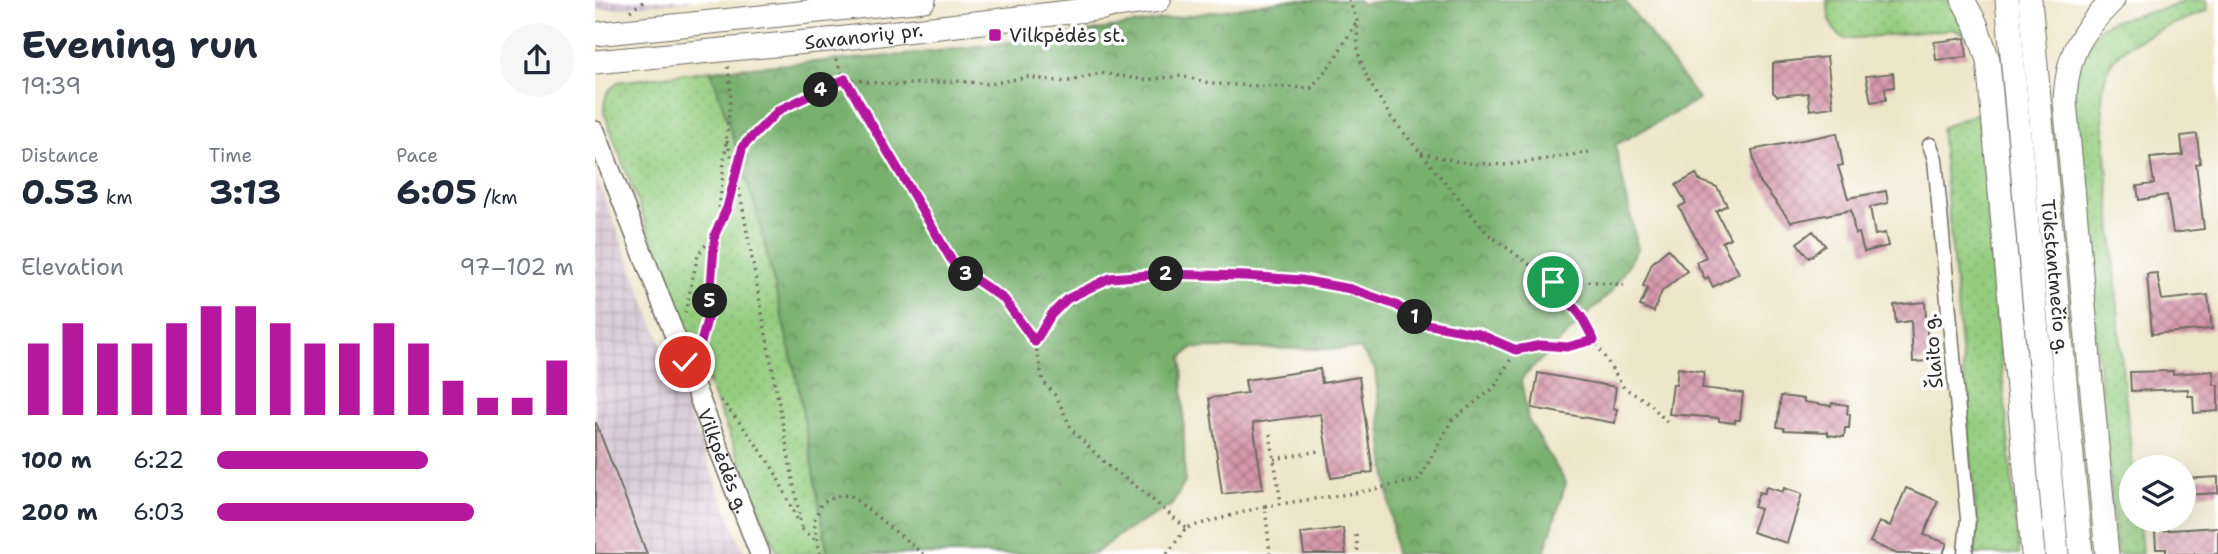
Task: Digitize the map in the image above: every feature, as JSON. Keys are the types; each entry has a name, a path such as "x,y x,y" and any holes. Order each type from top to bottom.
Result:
{"highway":[{"name":"Savanorių pr.","path":"595,34 924,0"},
{"name":"Savanorių pr.","path":"595,62 828,40 1103,8 1130,0"},
{"path":"1103,8 1159,0"},
{"path":"1963,0 1976,24 1988,60 2033,554"},
{"name":"Tūkstantmečio g.","path":"2007,0 2057,554"},
{"name":"Tūkstantmečio g.","path":"2030,0 2081,554"},
{"path":"2106,554 2065,101 2066,78 2076,45 2092,21 2113,0"}],"main road":[{"name":"Vilkpėdės g.","path":"595,131 760,554"}],"street":[{"name":"Šlaito g.","path":"1930,145 1935,159 1968,519 1965,554"}],"path":[{"path":"1349,0 1357,21 1358,53 1368,80 1391,117 1487,233 1553,282 1581,316 1624,388 1648,402 1667,422"},
{"path":"688,322 685,311 698,255 715,234 727,208 743,146 779,110 845,79 895,85 956,81 990,84 1027,77 1065,82 1101,73 1144,80 1182,76 1213,84 1311,88 1334,60 1357,21"},
{"path":"835,55 845,79 955,266 1004,299 1035,342 1043,381 1056,396 1072,430 1107,465 1185,528"},
{"path":"718,228 731,93 728,65"},
{"path":"727,141 736,173 802,529"},
{"path":"1419,153 1465,163 1508,165 1590,152"},
{"path":"695,343 698,354 709,312 715,234"},
{"path":"1035,342 1051,315 1067,299 1110,278 1162,274 1301,280 1351,289 1396,305 1426,324 1479,334 1516,350 1541,345 1567,347 1594,340"},
{"path":"1553,282 1578,280 1624,285"},
{"path":"1167,554 1185,528 1265,506 1355,493 1419,480 1452,420 1494,387 1516,350"},
{"path":"720,399 774,470 802,529 817,541"},
{"path":"1270,434 1281,503"},
{"path":"1273,459 1319,451"},
{"path":"820,554 814,521 821,504 837,496 850,495 923,554"},
{"path":"1265,506 1270,554"},
{"path":"1356,535 1358,554"}],"shaded area":[{"path":"595,0 695,0 595,10"},
{"path":"595,174 735,531 744,554 595,554"}],"green space":[{"path":"1287,0 1358,0 1362,4 1388,0 1624,0 1699,100 1615,145 1638,249 1612,291 1521,379 1528,420 1566,483 1544,554 1395,554 1375,369 1360,349 1192,348 1182,358 1185,482 1172,505 1122,533 1094,554 828,554 797,380 757,212 711,70 904,55 1067,35"},
{"path":"1827,0 1951,0 1969,39 1965,34 1953,29 1845,39 1833,27"},
{"path":"2185,0 2207,0 2208,10 2145,37 2123,50 2109,68 2103,89 2123,377 2132,455 2119,455 2119,532 2140,532 2142,554 2117,554 2073,103 2078,60 2101,26 2171,7"},
{"path":"711,70 757,211 797,380 828,554 778,554 673,297 604,112 607,95 618,82"},
{"path":"1978,113 2019,554 1974,554 1977,525 1941,128"}],"building":[{"path":"1965,38 1967,57 1936,60 1934,42"},
{"path":"1827,57 1833,107 1810,110 1808,93 1777,96 1773,92 1773,63"},
{"path":"1893,73 1894,87 1885,88 1886,100 1871,102 1866,76"},
{"path":"1837,133 1843,165 1838,166 1848,198 1886,191 1888,203 1870,207 1875,235 1885,233 1888,246 1864,252 1859,233 1855,234 1851,210 1791,222 1758,179 1752,150"},
{"path":"2197,134 2200,163 2196,164 2204,229 2173,233 2167,195 2139,200 2137,186 2154,184 2150,158 2183,155 2181,136"},
{"path":"1696,174 1699,180 1717,187 1727,205 1716,211 1730,238 1722,242 1739,273 1713,287 1708,277 1705,279 1696,262 1706,257 1679,207 1686,203 1676,185"},
{"path":"1813,231 1825,245 1809,258 1797,243"},
{"path":"1668,249 1687,271 1662,291 1654,312 1640,306 1648,288 1643,286 1652,263"},
{"path":"2157,273 2162,300 2208,295 2212,329 2152,334 2147,274"},
{"path":"1925,302 1929,361 1913,362 1911,321 1896,323 1894,305"},
{"path":"1678,368 1704,372 1702,388 1743,393 1740,420 1735,420 1735,423 1719,421 1719,418 1669,414"},
{"path":"1320,369 1322,383 1359,377 1373,472 1331,478 1321,414 1253,423 1263,489 1222,494 1209,398 1247,393 1245,380"},
{"path":"2173,371 2173,374 2213,371 2214,385 2218,385 2218,411 2194,413 2193,396 2188,396 2188,389 2131,391 2130,372"},
{"path":"1538,373 1616,387 1613,408 1617,409 1615,423 1532,408"},
{"path":"1781,396 1831,406 1832,403 1848,405 1849,428 1845,428 1844,437 1828,435 1828,432 1784,430 1777,427"},
{"path":"596,423 647,554 595,554"},
{"path":"2218,477 2218,493 2196,494 2196,478"},
{"path":"1766,487 1783,492 1784,488 1802,494 1787,543 1752,532 1760,509 1754,507 1759,492 1764,494"},
{"path":"1906,488 1938,501 1924,535 1947,543 1943,554 1897,554 1870,542 1879,522 1890,526"},
{"path":"2218,527 2218,554 2166,554 2166,549 2156,549 2155,532 2196,532 2196,528"},
{"path":"1343,528 1346,554 1304,554 1301,533"}],"place":[{"name":"Vilkpėdės st.","path":"995,35"}],"route":[{"path":"685,362 698,354 709,312 715,234 727,208 743,146 779,110 845,79 955,266 1004,299 1035,342 1051,315 1067,299 1110,278 1162,274 1301,280 1351,289 1396,305 1426,324 1479,334 1516,350 1541,345 1567,347 1594,340 1581,316 1553,282"}]}
